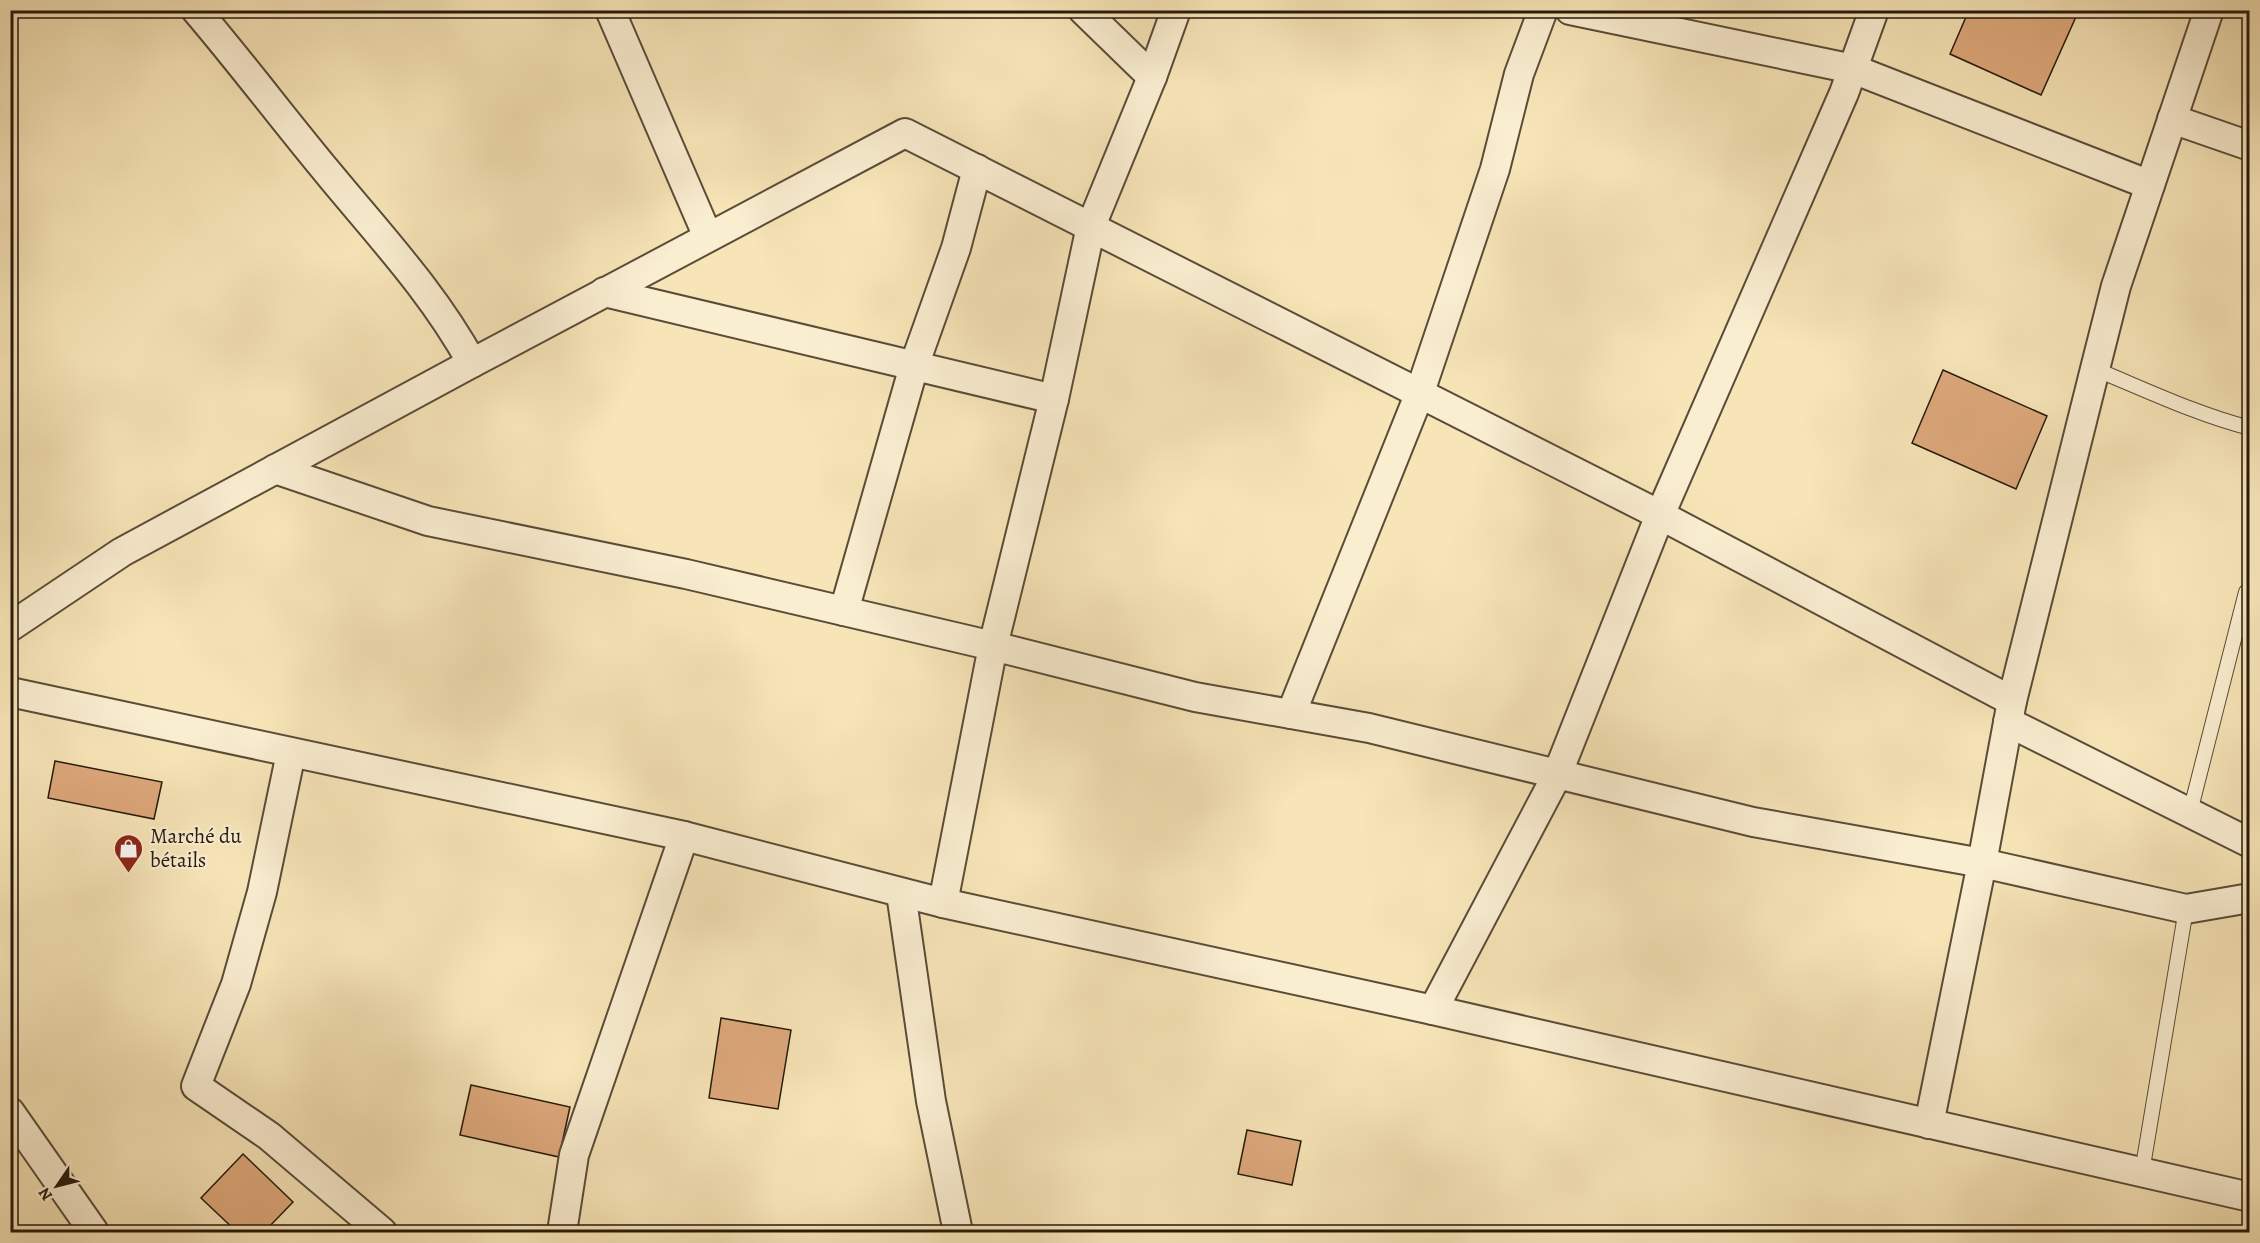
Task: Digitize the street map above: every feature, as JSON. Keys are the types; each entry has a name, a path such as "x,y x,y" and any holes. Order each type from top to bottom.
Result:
{"street":[{"path":"196,10 421,284 453,328 472,363"},
{"path":"610,10 708,237"},
{"path":"1083,10 1152,77"},
{"path":"943,903 993,646 1054,399 1091,226 1152,77 1176,10"},
{"path":"1291,714 1419,395 1495,169 1519,74 1543,10"},
{"path":"1570,10 1853,69 2150,185"},
{"path":"1433,1010 1557,775 1659,515 1853,69 1874,10"},
{"path":"1929,1124 2010,711 2095,369 2116,286 2209,10"},
{"path":"2172,119 2250,146"},
{"path":"10,627 123,552 604,292 905,133 1659,515 2190,812 2250,843"},
{"path":"844,611 914,366 956,248 977,169"},
{"path":"604,292 1054,399"},
{"path":"276,469 428,520 686,574 993,646 1195,697 1369,728 1753,822 1982,863 2186,909 2250,898"},
{"path":"10,692 684,836 943,903 1433,1010 2250,1197"},
{"path":"291,753 262,892 243,961 196,1086 270,1136 382,1233"},
{"path":"562,1233 574,1155 684,836"},
{"path":"901,892 932,1101 958,1233"},
{"path":"10,1112 94,1233"}],"lane":[{"path":"2095,369 2223,421 2250,428"},
{"path":"2190,812 2246,592"},
{"path":"2142,1172 2186,909"}],"building":[{"path":"1969,10 2079,10 2041,95 1950,54"},
{"path":"1943,370 2047,416 2016,489 1912,443"},
{"path":"55,761 162,782 154,819 48,798"},
{"path":"721,1018 791,1030 778,1109 709,1098"},
{"path":"471,1085 570,1107 559,1157 460,1135"},
{"path":"1247,1130 1301,1141 1292,1185 1238,1174"},
{"path":"243,1154 293,1202 264,1232 237,1232 201,1198"}],"place":[{"name":"Marché du bétails","path":"129,874"}]}
